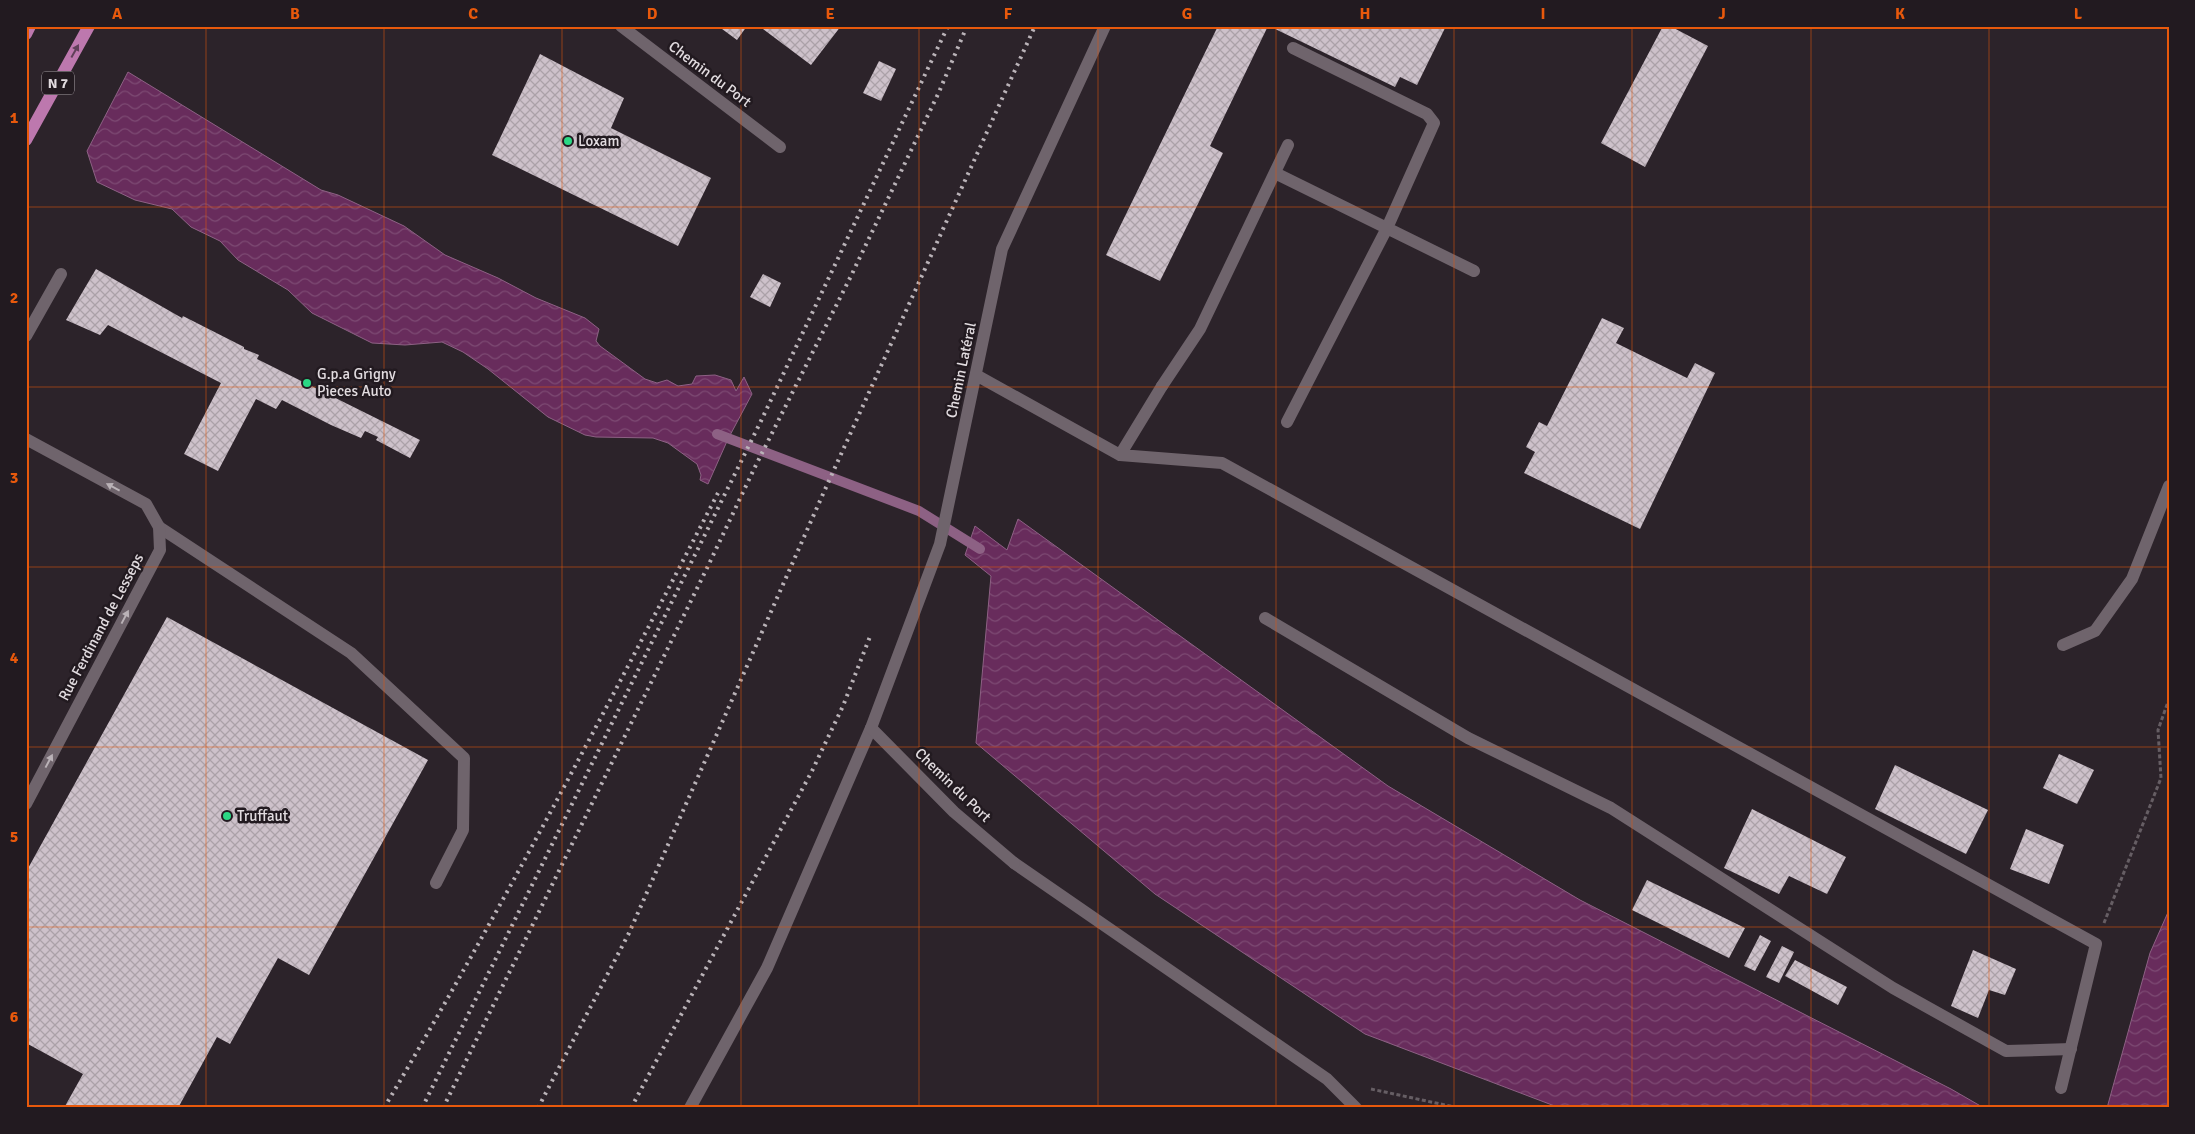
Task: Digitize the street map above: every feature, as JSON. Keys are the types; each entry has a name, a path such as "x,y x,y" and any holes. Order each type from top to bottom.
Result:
{"main road":[{"path":"26,34 30,26"},
{"name":"N 7","path":"26,140 89,26"}],"street":[{"name":"Chemin du Port","path":"620,26 780,147"},
{"name":"Chemin Latéral","path":"690,1108 768,968 870,728 940,544 1002,249 1105,26"},
{"path":"1287,422 1387,228 1434,123 1427,114 1293,48"},
{"path":"1120,455 1162,386 1200,329 1288,145"},
{"path":"1275,173 1474,271"},
{"path":"26,336 61,274"},
{"path":"976,375 1120,455 1222,462 2096,944 2061,1088"},
{"name":"Rue Ferdinand de Lesseps","path":"26,439 146,504 159,527 160,550 26,804"},
{"path":"2063,645 2095,631 2132,579 2169,486"},
{"path":"159,527 351,653 464,758 463,830 436,884"},
{"path":"1265,618 1468,738 1611,808 1893,988 2006,1051 2070,1049"},
{"name":"Chemin du Port","path":"870,728 954,812 1014,863 1327,1079 1356,1108"}],"path":[{"path":"2096,944 2161,778 2158,730 2169,698"},
{"path":"1327,1079 1459,1108"}],"water":[{"path":"128,72 321,190 338,195 404,226 445,255 498,278 536,298 585,318 599,329 596,341 600,346 645,379 657,383 667,380 678,386 692,384 696,376 715,375 731,380 736,391 744,377 752,394 728,439 708,484 700,480 701,475 697,464 668,443 653,438 596,437 585,435 548,417 488,369 463,352 442,342 405,345 372,343 312,313 288,290 238,260 220,241 191,227 172,209 135,200 97,182 87,151"},
{"path":"1018,519 1388,786 1580,900 1951,1089 1984,1108 1560,1108 1365,1034 1155,894 976,743 991,576 965,555 975,526 1007,550"},
{"path":"2169,910 2169,1108 2107,1108 2150,953"}],"building":[{"path":"718,26 747,26 737,40"},
{"path":"759,26 841,26 811,65"},
{"path":"1218,26 1268,26 1210,146 1223,153 1160,281 1106,255"},
{"path":"1269,26 1446,26 1417,85 1400,77 1395,87"},
{"path":"1663,26 1670,26 1708,46 1645,167 1601,143"},
{"name":"Loxam","path":"540,54 624,98 611,128 711,178 678,246 492,155"},
{"path":"879,61 896,69 881,101 863,93"},
{"path":"96,269 182,318 183,316 244,347 244,349 259,355 257,359 420,440 410,458 376,440 378,437 365,431 361,438 282,400 276,409 256,399 218,471 184,454 221,383 108,325 100,335 66,320"},
{"path":"763,274 781,283 770,307 750,297"},
{"path":"1602,318 1624,328 1616,343 1687,378 1695,363 1715,373 1640,529 1524,473 1535,452 1526,447 1539,422 1547,426"},
{"name":"Truffaut","path":"167,617 428,760 309,975 278,958 230,1044 217,1037 178,1108 64,1108 83,1074 26,1043 26,872"},
{"path":"2059,754 2094,770 2077,804 2043,788"},
{"path":"1895,765 1988,810 1966,854 1875,809"},
{"path":"1752,809 1846,857 1827,894 1789,876 1779,894 1724,868"},
{"path":"2026,829 2064,845 2049,884 2010,869"},
{"path":"1647,880 1745,928 1729,958 1632,910"},
{"path":"1760,935 1771,941 1755,971 1744,966"},
{"path":"1782,946 1794,952 1779,983 1766,977"},
{"path":"1973,950 2016,969 2005,995 1989,990 1978,1018 1951,1006"},
{"path":"1795,960 1847,987 1838,1005 1785,976"}],"waterway":[{"path":"717,434 919,511 980,549"}],"railway":[{"path":"422,1108 761,421 948,26"},
{"path":"443,1108 754,469 851,276 939,92 967,26"},
{"path":"538,1108 629,933 823,494 1035,26"},
{"path":"384,1108 514,880 597,726 718,493"},
{"path":"631,1108 812,771 843,706 871,634"}],"place":[{"name":"Loxam","path":"568,141"},
{"name":"G.p.a Grigny Pieces Auto","path":"307,383"},
{"name":"Truffaut","path":"227,816"}]}
